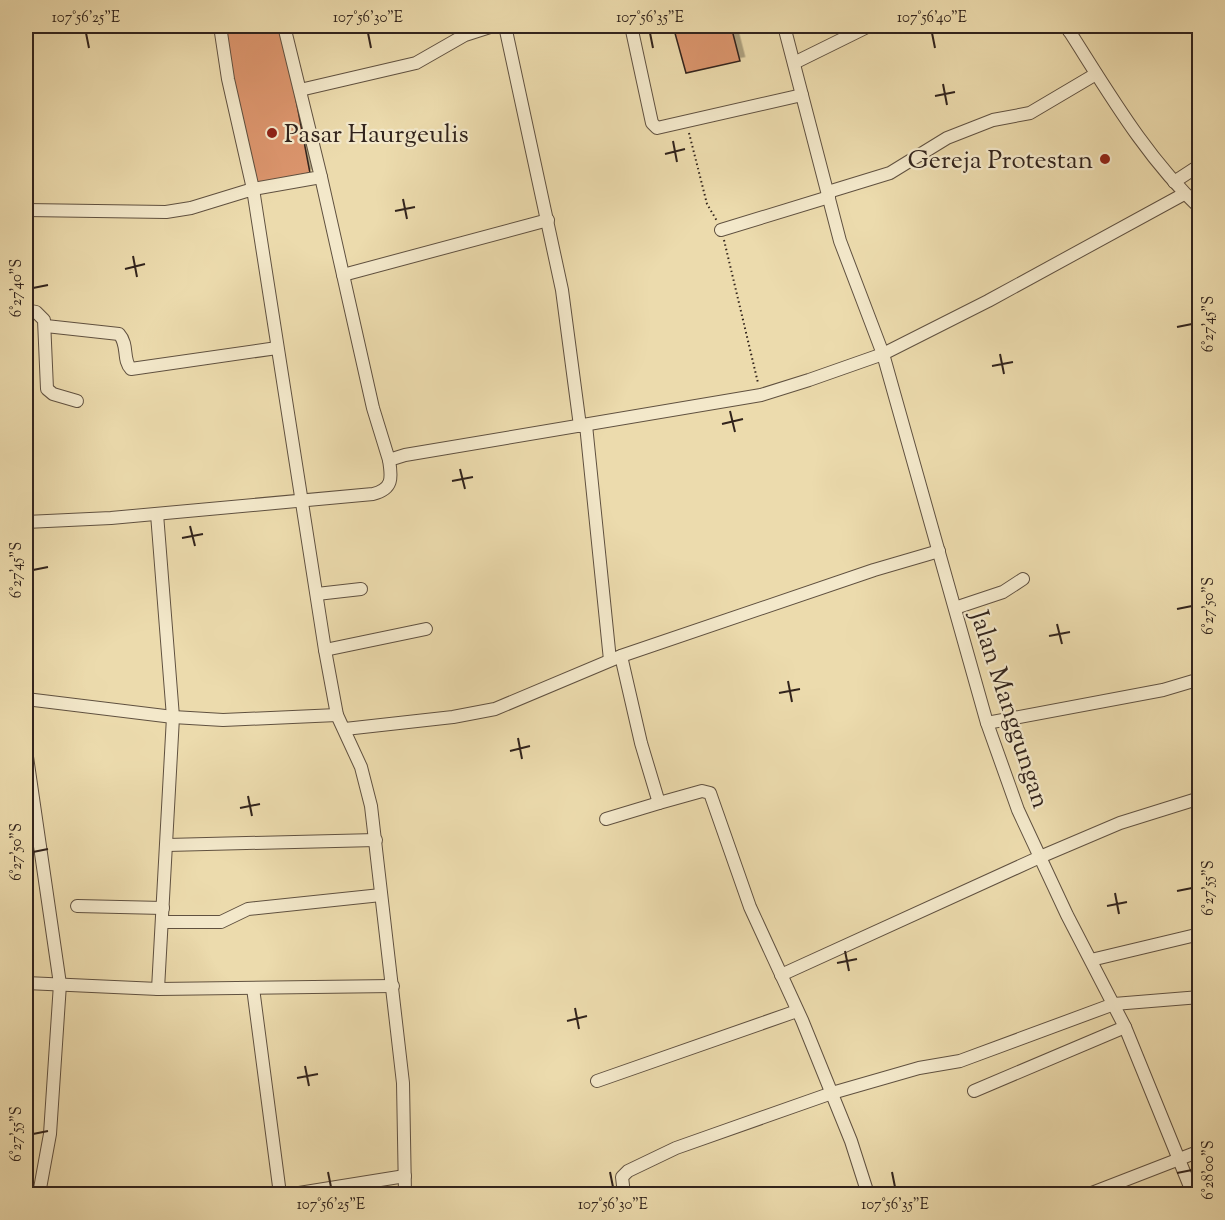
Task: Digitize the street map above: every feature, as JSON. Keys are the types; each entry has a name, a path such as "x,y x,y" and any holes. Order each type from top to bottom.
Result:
{"street":[{"path":"220,26 228,79 253,189 337,715 367,784 376,840 403,1083 405,1194"},
{"path":"26,522 157,514 380,492 391,483 388,460 373,408 284,26"},
{"path":"300,90 416,63 465,34 493,26"},
{"path":"506,26 563,300 616,658 658,803"},
{"path":"631,26 652,123 657,128 664,129 802,95"},
{"name":"Jalan Manggungan","path":"784,26 828,195 856,287 883,354 987,723 1018,810 1125,1027 1180,1157 1193,1194"},
{"path":"794,63 869,26"},
{"path":"1072,27 1096,74 1174,182 1200,208"},
{"path":"721,230 895,171 947,138 993,120 1030,113 1096,74"},
{"path":"1174,182 1200,165"},
{"path":"26,210 166,212 191,208 253,189 321,177"},
{"path":"388,460 760,395 883,354 988,301 1184,194"},
{"path":"343,275 548,220"},
{"path":"26,310 41,315 45,326 47,389 53,394 77,401"},
{"path":"45,326 119,334 125,343 127,364 131,369 277,348"},
{"path":"157,514 172,717 164,909 158,989"},
{"path":"345,729 478,713 616,658 874,570 939,551"},
{"path":"955,608 994,596 1023,579"},
{"path":"317,594 361,589"},
{"path":"325,650 426,629"},
{"path":"987,723 1049,709 1163,690 1200,679"},
{"path":"26,699 172,717 223,720 337,715"},
{"path":"26,750 60,984 50,1134 39,1194"},
{"path":"606,819 702,790 710,793 750,907 832,1093 868,1194"},
{"path":"781,975 1120,823 1200,798"},
{"path":"167,845 376,840"},
{"path":"163,922 221,922 244,909 381,895"},
{"path":"77,906 164,909"},
{"path":"1091,960 1200,934"},
{"path":"26,982 158,989 393,986"},
{"path":"253,988 280,1194"},
{"path":"624,1194 622,1177 628,1170 676,1148 832,1093 919,1068 960,1061 1114,1004 1200,997"},
{"path":"597,1081 797,1011"},
{"path":"974,1091 1125,1027"},
{"path":"1089,1194 1200,1151"},
{"path":"293,1194 405,1176"}],"path":[{"path":"687,123 707,204 721,230 760,395"}],"building":[{"name":"Pasar Haurgeulis","path":"222,26 282,26 310,173 253,184"},
{"path":"673,26 731,26 740,61 686,73"},
{"path":"732,26 759,26 734,32"}],"place":[{"name":"Pasar Haurgeulis","path":"272,133"},
{"name":"Gereja Protestan","path":"1105,159"}]}
